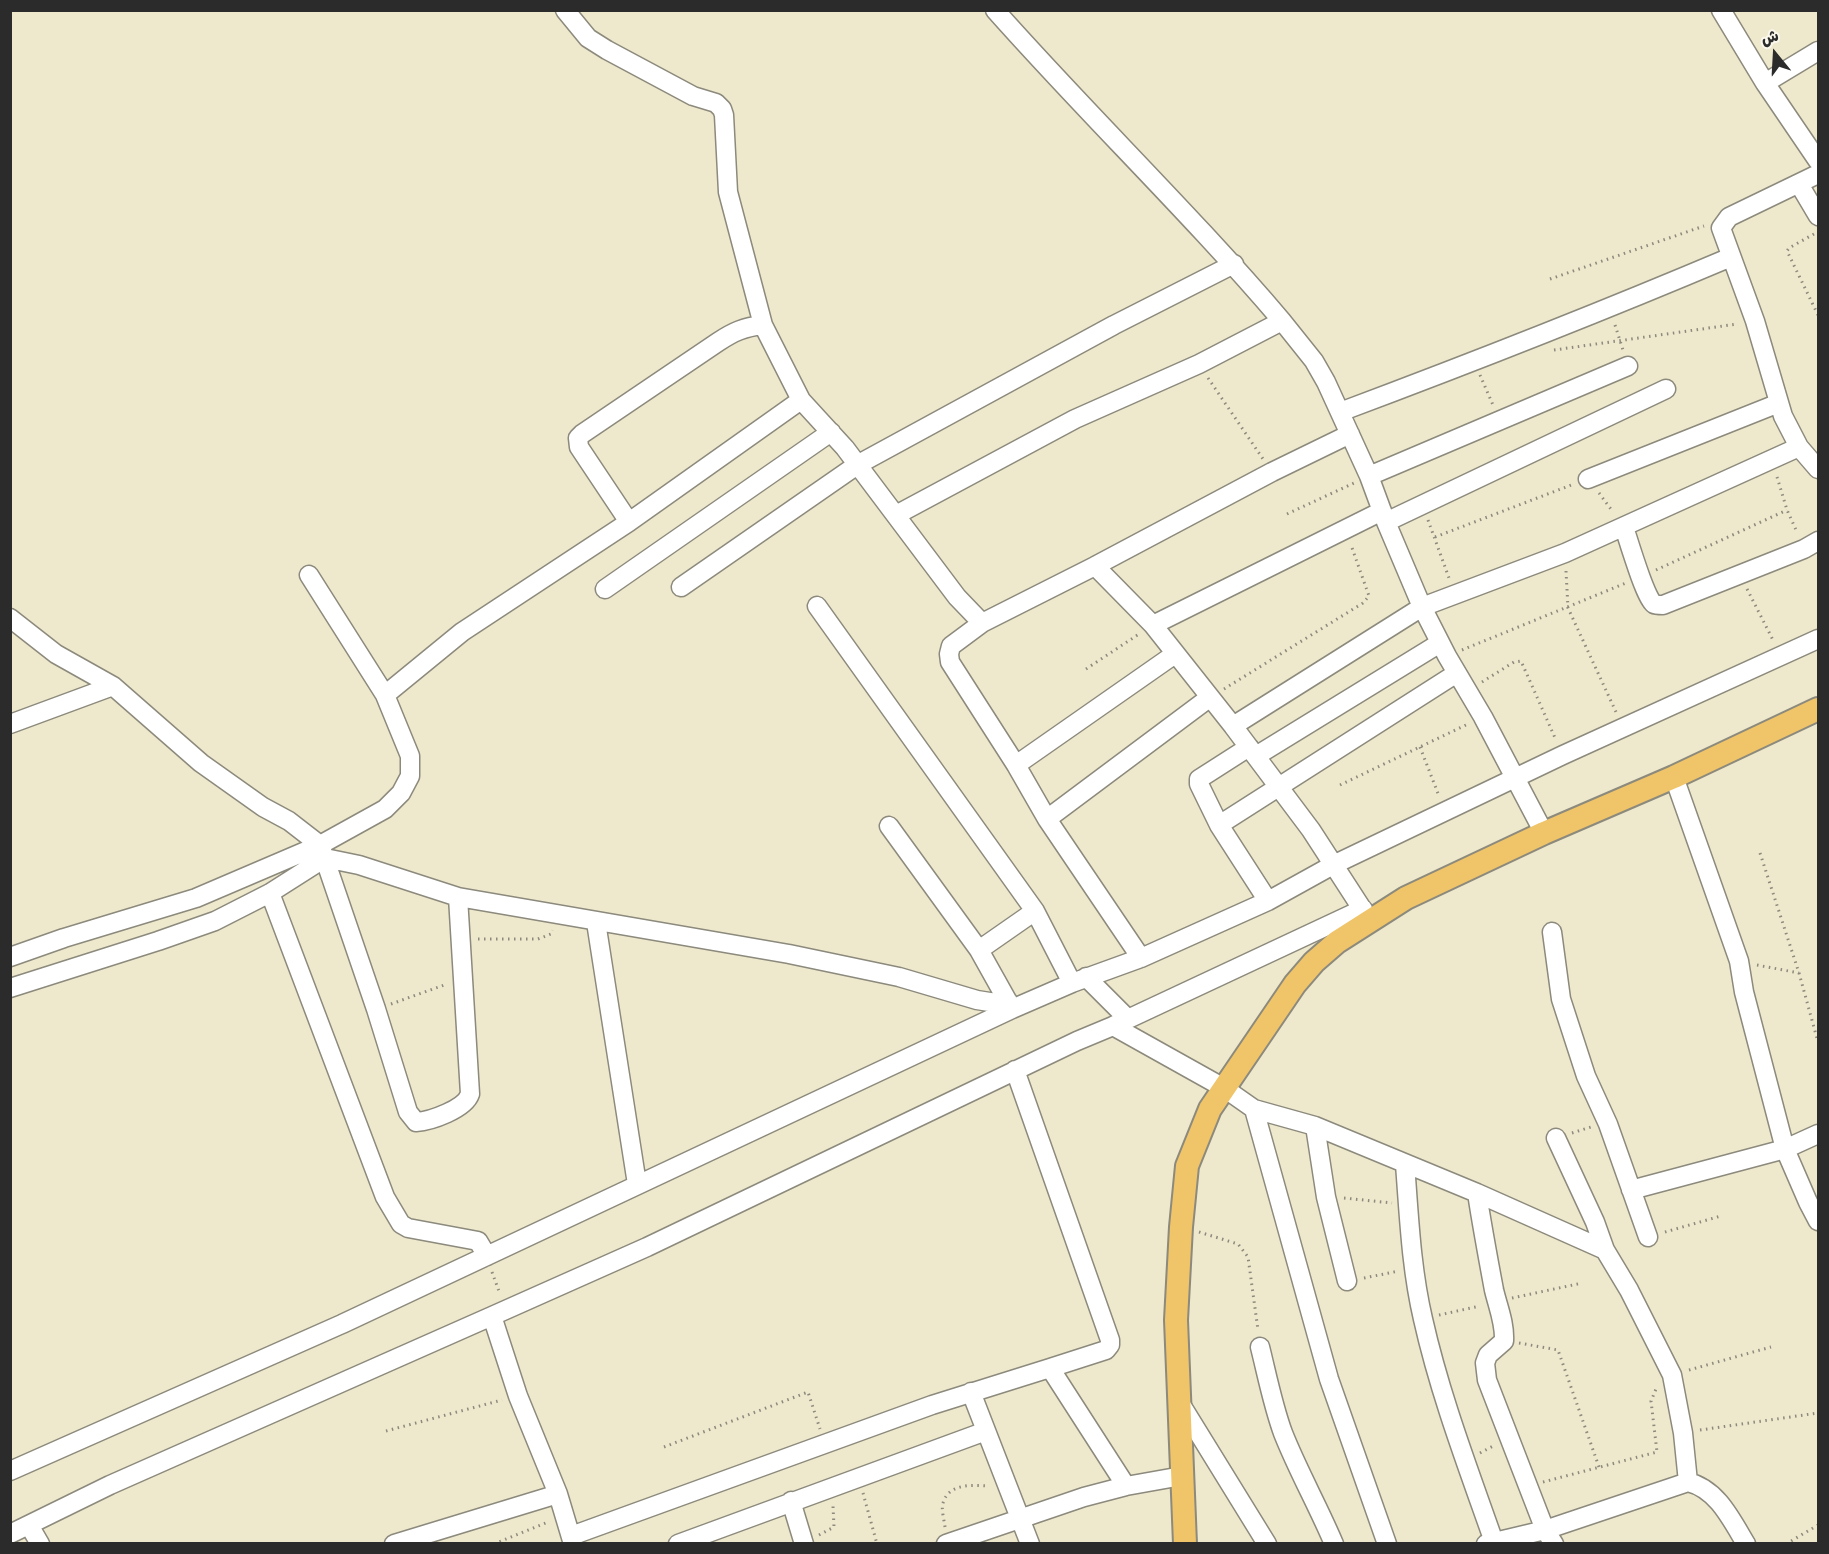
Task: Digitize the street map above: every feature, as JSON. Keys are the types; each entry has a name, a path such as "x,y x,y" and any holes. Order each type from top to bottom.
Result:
{"main road":[{"path":"1185,1544 1176,1320 1187,1166 1210,1109 1294,984 1314,962 1366,915 1544,833 1674,777 1818,709"}],"street":[{"path":"565,10 588,38 607,50 693,96 716,103 722,109 728,192 763,325 801,400 845,448 957,597 982,623"},
{"path":"995,10 1035,56 1234,264 1314,361 1369,476 1422,607 1544,833"},
{"path":"1720,10 1765,83 1818,161"},
{"path":"1765,83 1818,51"},
{"path":"1818,174 1729,217 1721,228 1755,321 1783,416 1799,447 1818,469"},
{"path":"1799,184 1818,216"},
{"path":"1340,412 1609,309 1731,257"},
{"path":"681,587 856,465 1114,325 1234,264"},
{"path":"896,515 1075,419 1199,364 1282,321"},
{"path":"629,522 579,447 578,438 739,329 763,325"},
{"path":"1369,476 1628,366"},
{"path":"1153,625 1346,530 1384,516 1666,389"},
{"path":"385,695 462,632 629,522 801,400"},
{"path":"1588,479 1779,403"},
{"path":"605,589 831,432"},
{"path":"1141,958 1047,819 1016,765 950,662 951,646 982,623 1272,472 1350,434"},
{"path":"1233,726 1422,607 1565,553 1799,447"},
{"path":"1624,527 1651,601 1654,604 1664,605 1811,545"},
{"path":"10,1534 110,1485 647,1247 1015,1070 1366,915 1311,830 1233,726 1153,625 1095,566"},
{"path":"10,988 215,921 270,892 323,851 384,809 401,793 410,776 410,756 385,695 309,575"},
{"path":"817,606 1035,911 1079,980 1121,1022 1254,1109 1315,1126 1477,1193 1605,1250"},
{"path":"10,618 56,654 113,686 201,763 263,807 289,821 323,851 359,865 458,897 789,954 899,976 977,1000 1010,1005"},
{"path":"10,1471 342,1324 1010,1005 1141,958 1269,901 1333,865 1563,755 1818,639"},
{"path":"1269,901 1219,825 1201,791 1199,779 1443,649"},
{"path":"1016,765 1175,654"},
{"path":"1219,825 1456,673"},
{"path":"10,724 113,686"},
{"path":"1047,819 1209,698"},
{"path":"1674,777 1738,962 1785,1149 1818,1221"},
{"path":"889,826 979,950 1010,1005"},
{"path":"10,957 196,898 323,851"},
{"path":"323,851 408,1112 416,1122 424,1122 462,1106 470,1094 458,897"},
{"path":"270,892 385,1197 398,1220 408,1228 478,1241 487,1256"},
{"path":"979,950 1035,911"},
{"path":"596,922 637,1184"},
{"path":"1552,932 1561,999 1586,1076 1608,1125 1647,1237"},
{"path":"499,1313 518,1396 558,1494 572,1540 933,1405 1106,1350 1110,1345 1110,1340 1015,1070"},
{"path":"1254,1109 1329,1379 1387,1544"},
{"path":"1315,1126 1326,1197 1347,1281"},
{"path":"1631,1190 1785,1149 1818,1134"},
{"path":"1556,1138 1595,1221 1605,1250 1629,1290 1672,1375 1683,1432 1688,1482"},
{"path":"1405,1164 1414,1268 1423,1319 1443,1395 1490,1543 1550,1537 1688,1482 1698,1484 1707,1490 1727,1512 1746,1544"},
{"path":"1477,1193 1497,1302 1504,1327 1504,1341 1488,1355 1485,1369 1509,1438 1550,1537"},
{"path":"1260,1347 1282,1430 1334,1544"},
{"path":"1050,1368 1126,1486"},
{"path":"971,1392 1030,1544"},
{"path":"1179,1403 1267,1544"},
{"path":"678,1544 703,1539 791,1501 859,1479 986,1431"},
{"path":"946,1543 1084,1497 1126,1486 1182,1476"},
{"path":"394,1544 558,1494"},
{"path":"791,1501 803,1542"},
{"path":"29,1525 40,1544"}],"path":[{"path":"1550,279 1729,217"},
{"path":"1818,231 1788,248 1787,251 1818,315"},
{"path":"1619,339 1755,321"},
{"path":"1475,362 1499,421"},
{"path":"1199,364 1272,472"},
{"path":"1772,460 1787,510 1811,545"},
{"path":"1287,514 1369,476"},
{"path":"1455,594 1435,537 1588,479 1624,527"},
{"path":"1443,649 1568,608 1787,510"},
{"path":"1209,698 1363,603 1369,596 1346,530"},
{"path":"1565,553 1568,608 1623,728"},
{"path":"1739,575 1781,657"},
{"path":"1086,669 1153,625"},
{"path":"1468,690 1514,662 1521,661 1563,755"},
{"path":"1340,785 1483,717"},
{"path":"1420,747 1445,812"},
{"path":"1760,853 1799,973 1818,1042"},
{"path":"462,939 545,937 551,934 556,914"},
{"path":"1738,962 1799,973"},
{"path":"376,1009 463,979"},
{"path":"1556,1138 1590,1127 1608,1125"},
{"path":"1326,1197 1408,1204"},
{"path":"1181,1227 1238,1244 1248,1257 1260,1347"},
{"path":"487,1256 499,1313"},
{"path":"1347,1281 1414,1268"},
{"path":"1423,1319 1582,1283"},
{"path":"1504,1341 1557,1350 1599,1467"},
{"path":"1530,1486 1657,1452 1651,1401 1662,1376 1771,1347"},
{"path":"664,1447 808,1392 826,1445"},
{"path":"386,1431 518,1396"},
{"path":"1683,1432 1818,1413"},
{"path":"1465,1461 1509,1438"},
{"path":"859,1479 877,1544"},
{"path":"946,1543 942,1504 948,1493 964,1485 1008,1486"},
{"path":"803,1542 829,1532 834,1527 835,1515 829,1489"},
{"path":"494,1544 564,1515"},
{"path":"1786,1544 1818,1525"}]}
